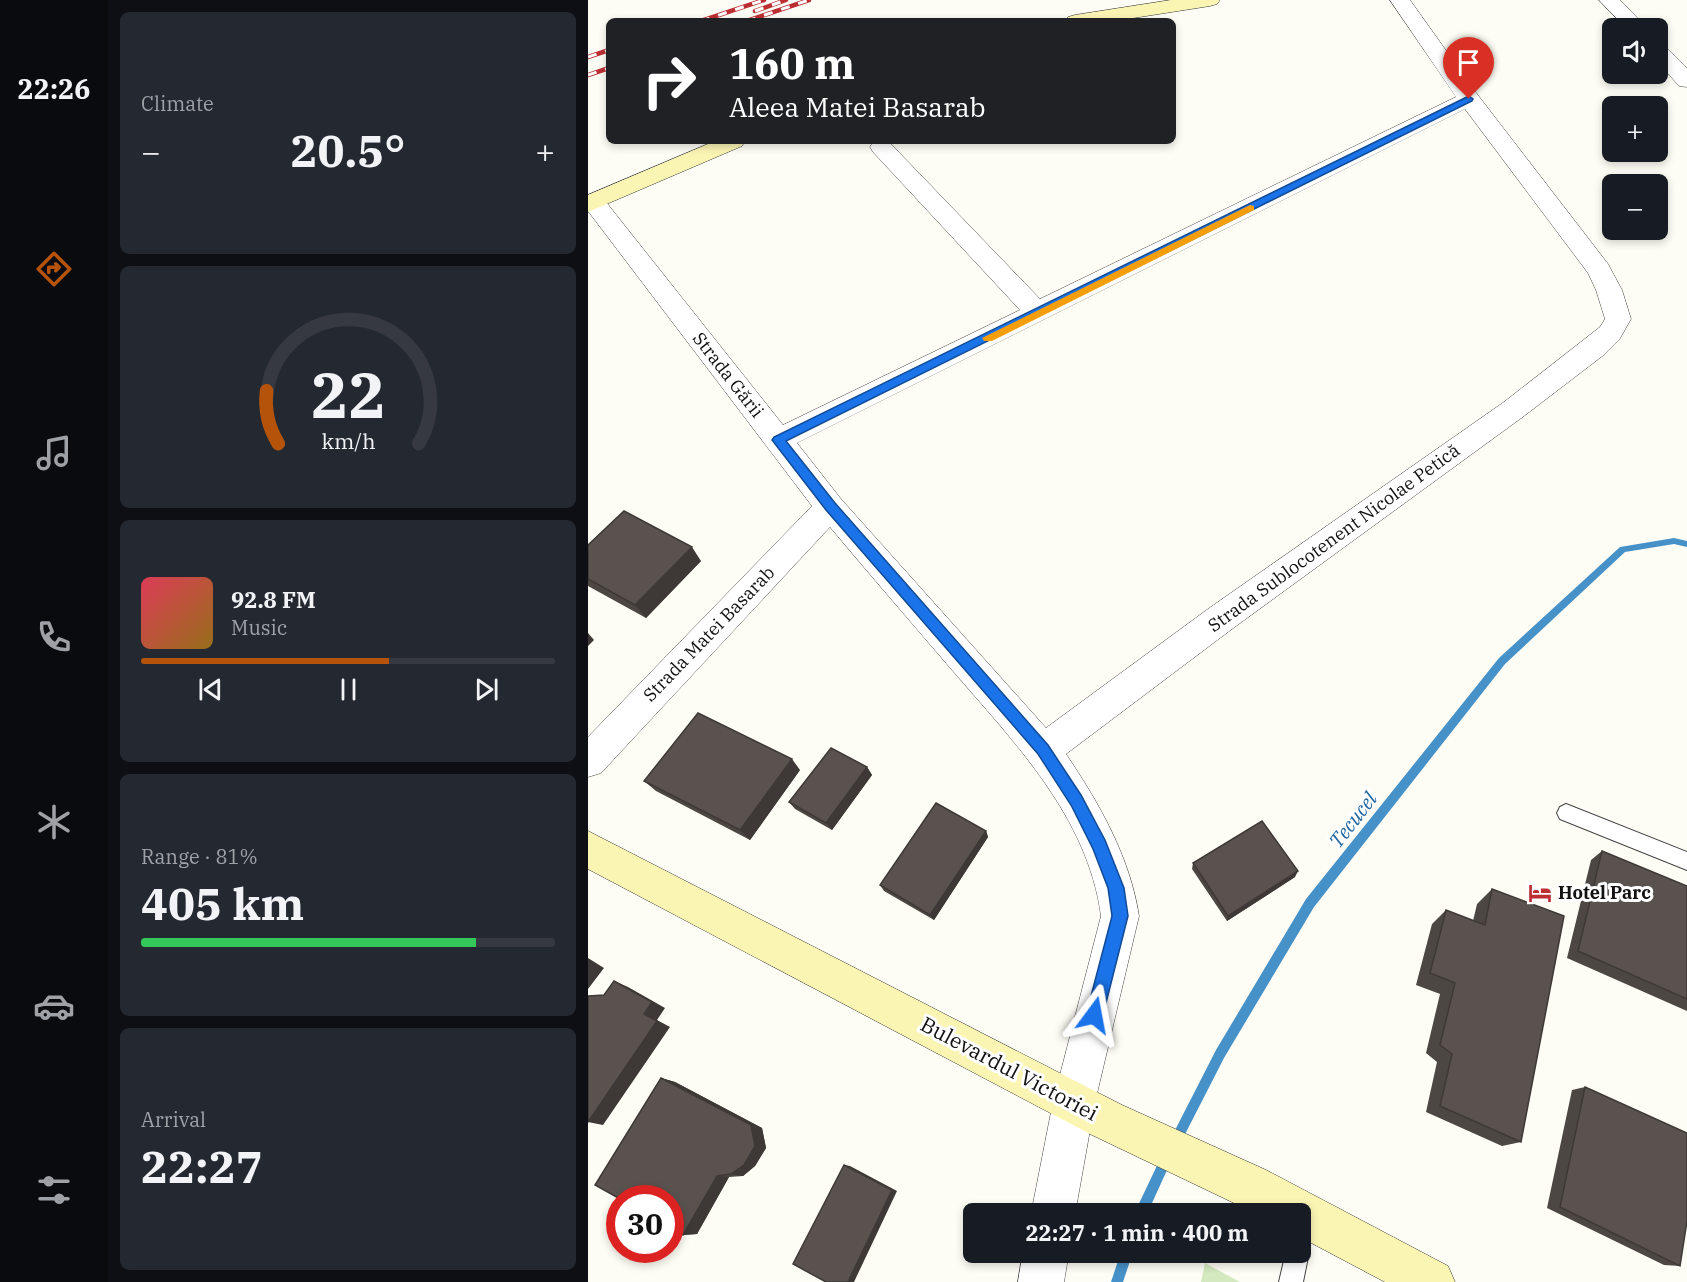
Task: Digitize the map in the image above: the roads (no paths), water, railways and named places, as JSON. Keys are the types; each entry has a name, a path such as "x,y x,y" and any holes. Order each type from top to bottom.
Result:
{"street":[{"path":"1094,18 1210,0"},
{"path":"778,440 1469,99 1400,0"},
{"path":"1609,0 1627,18"},
{"path":"1668,61 1687,81"},
{"name":"Strada Sublocotenent Nicolae Petică","path":"1043,750 1523,402 1610,333 1618,319 1609,290 1599,270 1469,99"},
{"path":"591,203 727,144"},
{"path":"881,147 1038,313"},
{"name":"Strada Gării","path":"591,203 830,507 1043,750 1076,800 1099,845 1116,888 1120,916 1105,971 1090,1111 1057,1203"},
{"name":"Strada Matei Basarab","path":"588,761 830,507"},
{"name":"Bulevardul Victoriei","path":"588,849 1090,1111 1250,1186 1268,1203"},
{"name":"Bulevardul Victoriei","path":"1311,1239 1432,1282"},
{"path":"1041,1282 1044,1263"}],"lane":[{"path":"1566,813 1687,861"},
{"path":"1291,1282 1296,1263"}],"waterway":[{"name":"Tecucel","path":"1175,1142 1220,1054 1310,903 1502,661 1623,549 1674,541 1687,544"},
{"name":"Tecucel","path":"1145,1203 1167,1157"},
{"name":"Tecucel","path":"1117,1282 1123,1263"}],"railway":[{"path":"710,18 764,0"},
{"path":"755,11 786,0"},
{"path":"756,18 809,0"},
{"path":"588,57 606,51"},
{"path":"588,75 606,69"}],"place":[{"name":"Hotel Parc","path":"1540,893"}]}
